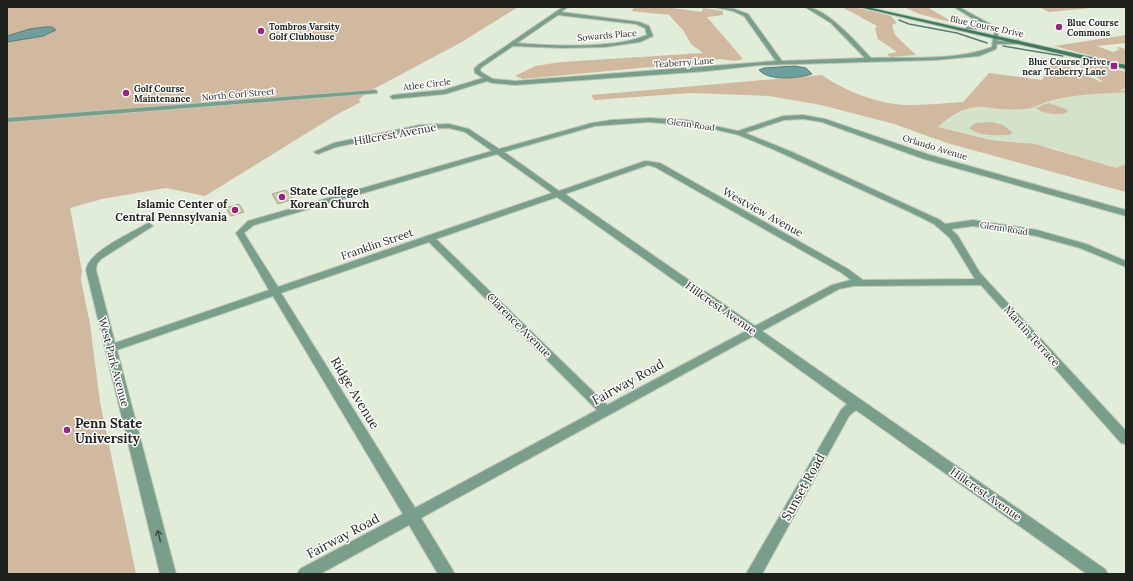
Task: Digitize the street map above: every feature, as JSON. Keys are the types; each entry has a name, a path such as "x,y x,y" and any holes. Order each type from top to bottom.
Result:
{"main road":[{"name":"Blue Course Drive","path":"861,7 996,39 1062,51"},
{"name":"Blue Course Drive","path":"872,7 967,28 996,39 1062,51 1126,67"}],"street":[{"path":"487,79 478,73 479,67 566,7"},
{"path":"716,7 734,10 746,15 780,62"},
{"path":"807,7 833,22 871,61"},
{"path":"956,7 994,30 996,39"},
{"name":"Sowards Place","path":"512,44 557,47 634,42 650,36 647,27 638,22 557,13"},
{"path":"967,28 986,29 989,28 988,26"},
{"name":"Teaberry Lane","path":"487,79 515,83 780,62 871,61 936,58 979,54 992,50 996,39"},
{"name":"Atlee Circle","path":"393,97 445,92 487,79"},
{"name":"North Corl Street","path":"7,120 375,92"},
{"name":"Orlando Avenue","path":"739,133 784,118 803,117 823,120 927,157 1126,213"},
{"name":"Glenn Road","path":"243,228 251,223 577,128 614,121 676,121 707,125 739,133 769,145 928,217 944,227 973,223 1036,233 1083,246 1126,264"},
{"name":"Hillcrest Avenue","path":"318,152 334,145 420,127 439,125 454,126 467,130 1100,574"},
{"name":"Franklin Street","path":"111,348 559,194 651,164"},
{"name":"Westview Avenue","path":"651,164 845,271 862,284"},
{"name":"West Park Avenue","path":"149,226 98,257 92,264 91,270 168,574"},
{"name":"Martin Terrace","path":"944,227 954,236 976,274 1126,439"},
{"name":"Ridge Avenue","path":"243,228 240,233 447,574"},
{"name":"Clarence Avenue","path":"431,239 606,411"},
{"name":"Fairway Road","path":"305,574 836,287 846,284 983,282"},
{"name":"Sunset Road","path":"758,572 845,413 856,403"}],"shaded area":[{"name":"Penn State University","path":"7,7 518,7 460,43 370,91 358,100 361,102 336,115 205,196 166,188 102,199 70,208 82,271 81,280 90,324 100,402 136,574 7,574"},
{"path":"635,7 665,7 702,12 703,8 723,11 723,15 707,17 743,59 735,61 720,59 704,62 523,79 515,76 535,66 561,62 703,53 691,44 683,30 669,15 631,11"},
{"path":"842,7 854,7 891,16 897,23 892,25 895,35 916,55 890,57 887,54 897,52 878,39 875,29 877,26"},
{"path":"904,7 927,7 954,23 919,14"},
{"path":"1039,7 1103,7 1049,12"},
{"path":"1126,35 1126,43 1097,46 1113,52 1120,49 1117,48 1118,47 1126,49 1126,65 1054,46"},
{"path":"1040,57 1065,65 1101,82 1102,81 1071,60 1078,59 1126,72 1126,88 1119,91 1126,90 1126,92 1072,96 1049,101 1027,109 1010,110 980,107 971,108 951,117 938,127 990,140 1035,144 1116,168 1126,164 1126,192 947,143 894,124 821,105 769,96 691,93 594,100 591,95 822,75 830,81 862,96 886,102 907,105 963,102 989,73 1042,80 1050,65"},
{"path":"1126,92 1126,164 1116,168 1057,149 1021,142 990,140 937,127 969,107 985,106 1025,109 1045,102 1081,94"},
{"path":"1048,103 1066,109 1068,112 1052,114 1043,112 1036,108"},
{"path":"992,122 1003,125 1012,132 1010,135 988,135 978,133 969,128 975,123"}],"water":[{"path":"52,27 56,30 43,36 7,42 7,36 30,29"},
{"path":"795,66 806,68 812,74 792,78 777,78 764,74 759,70 764,68"}],"building":[{"name":"State College Korean Church","path":"286,190 293,199 278,204 272,194"},
{"name":"Islamic Center of Central Pennsylvania","path":"239,204 244,212 231,216 226,208"}],"waterway":[{"path":"899,20 909,24 957,33 987,43"},
{"path":"1003,46 1063,56"}],"place":[{"name":"Blue Course Commons","path":"1059,27"},
{"name":"Tombros Varsity Golf Clubhouse","path":"261,31"},
{"name":"Blue Course Drive near Teaberry Lane","path":"1114,66"},
{"name":"Golf Course Maintenance","path":"126,93"},
{"name":"State College Korean Church","path":"282,197"},
{"name":"Islamic Center of Central Pennsylvania","path":"235,210"},
{"name":"Penn State University","path":"67,430"}]}
